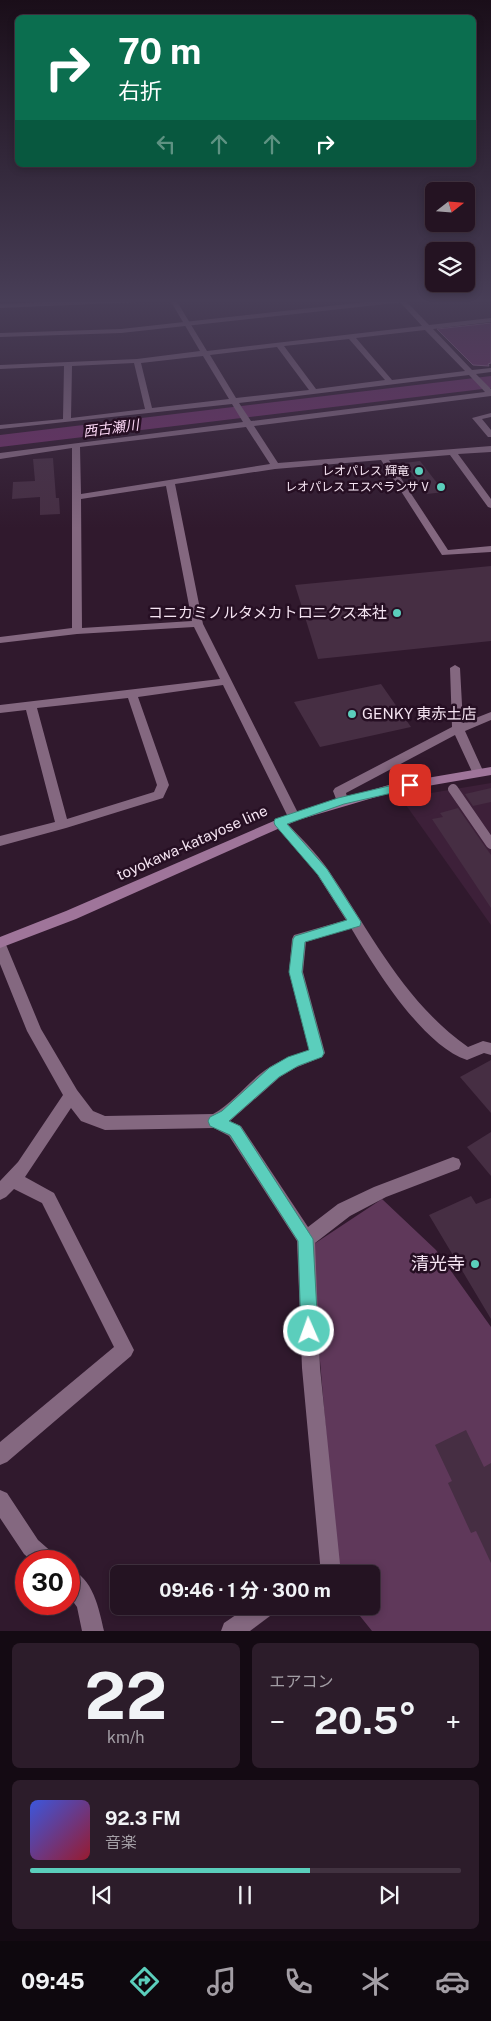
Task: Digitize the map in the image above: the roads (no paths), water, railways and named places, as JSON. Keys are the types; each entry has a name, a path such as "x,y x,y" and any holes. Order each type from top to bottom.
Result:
{"main road":[{"name":"toyokawa-katayose line","path":"0,945 279,822 342,801 392,788 484,772"}],"street":[{"path":"67,421 68,376"},
{"path":"140,376 149,411"},
{"path":"220,376 275,466"},
{"path":"303,376 313,390"},
{"path":"385,376 390,382"},
{"path":"0,427 235,402 313,390 461,376"},
{"path":"475,376 490,393"},
{"path":"0,456 247,421 490,393"},
{"path":"491,416 476,418 491,434"},
{"path":"76,445 77,631"},
{"path":"77,497 275,466 491,449"},
{"path":"452,452 491,505"},
{"path":"384,458 445,553 491,549"},
{"path":"170,482 198,624 294,817"},
{"path":"0,640 77,631 198,624"},
{"path":"455,668 458,729 484,772"},
{"path":"0,709 226,681"},
{"path":"0,841 62,825 159,795 163,785 132,694"},
{"path":"30,705 62,825"},
{"path":"342,801 339,791 458,729 491,716"},
{"path":"279,822 323,872 404,998 451,1045 467,1054 483,1048 491,1049"},
{"path":"0,945 34,1031 71,1095 87,1116 105,1123 215,1121 227,1116 274,1072 293,1061 317,1053 296,972 299,939 355,922"},
{"path":"0,1192 24,1167 71,1095"},
{"path":"215,1121 235,1131 306,1239 311,1368 330,1565"},
{"path":"306,1239 344,1210 380,1192 453,1164"},
{"path":"0,1455 125,1350 48,1198 12,1179"},
{"path":"0,1500 34,1550"},
{"path":"80,1593 87,1602 93,1631"},
{"path":"232,1631 254,1615"}],"lane":[{"path":"453,789 491,844"}],"waterway":[{"name":"西古瀬川","path":"0,441 491,382"}],"place":[{"name":"レオパレス 輝竜","path":"419,471"},
{"name":"レオパレス エスペランサⅤ","path":"441,487"},
{"name":"コニカミノルタメカトロニクス本社","path":"397,613"},
{"name":"GENKY 東赤土店","path":"352,714"},
{"name":"清光寺","path":"475,1264"}]}
